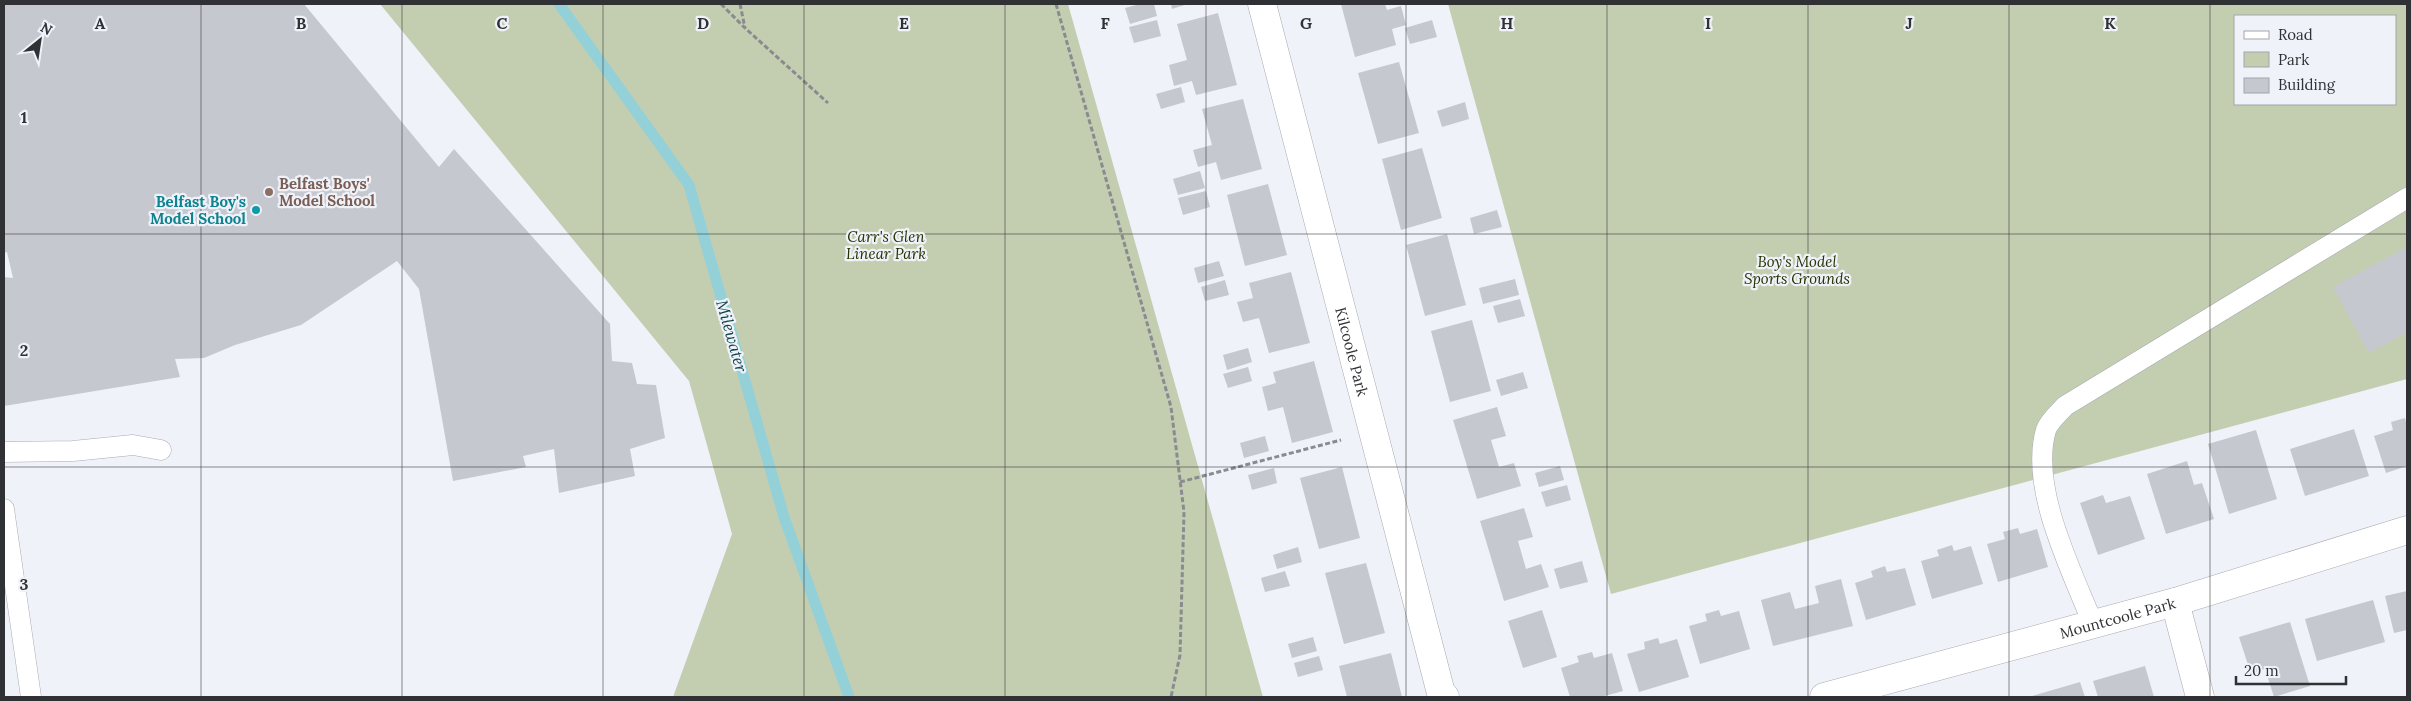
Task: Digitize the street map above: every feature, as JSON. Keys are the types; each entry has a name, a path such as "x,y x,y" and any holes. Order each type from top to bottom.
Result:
{"street":[{"name":"Kilcoole Park","path":"1262,4 1441,693 1445,697"},
{"name":"Mountcoole Park","path":"1824,697 2175,602 2407,530"},
{"path":"2175,602 2200,697"}],"lane":[{"path":"2094,624 2059,540 2042,478 2042,452 2047,428 2065,406 2407,198"},
{"path":"4,452 73,451 134,445 161,450"},
{"path":"4,509 31,697"}],"path":[{"path":"721,4 828,103"},
{"path":"740,4 745,28"},
{"path":"1056,4 1171,407 1184,512 1180,655 1171,697"},
{"path":"1180,482 1373,431"}],"green space":[{"name":"Carr's Glen Linear Park","path":"380,4 1068,4 1263,697 673,697 732,534 689,381"},
{"name":"Boy's Model Sports Grounds","path":"1448,4 2407,4 2407,379 1611,594"}],"building":[{"name":"Belfast Boy's Model School","path":"4,4 304,4 439,167 454,149 610,324 612,361 632,363 637,384 656,385 665,438 630,449 635,476 559,493 554,449 523,456 526,467 453,481 419,289 397,261 301,325 235,345 204,358 175,359 180,377 4,406 4,277 13,278 7,252 4,253"},
{"path":"1140,4 1154,4 1157,16 1130,24 1125,8"},
{"path":"1171,4 1188,4 1172,9"},
{"path":"1341,4 1385,4 1387,10 1401,6 1406,25 1392,29 1396,45 1355,57"},
{"path":"1218,13 1237,85 1196,95 1192,81 1174,86 1169,65 1187,60 1177,24"},
{"path":"1157,20 1161,36 1134,43 1129,27"},
{"path":"1432,20 1437,37 1410,44 1405,28"},
{"path":"1399,62 1419,133 1378,144 1358,73"},
{"path":"1181,87 1185,102 1161,109 1156,94"},
{"path":"1243,99 1262,169 1221,180 1216,162 1198,167 1193,150 1212,145 1202,109"},
{"path":"1465,102 1469,119 1442,127 1437,111"},
{"path":"1422,148 1442,218 1401,230 1382,159"},
{"path":"1200,171 1205,188 1178,195 1173,179"},
{"path":"1268,184 1287,255 1245,266 1227,195"},
{"path":"1206,191 1210,207 1183,215 1178,198"},
{"path":"1497,210 1502,227 1474,234 1470,218"},
{"path":"1447,234 1466,305 1425,316 1406,245"},
{"path":"2407,247 2407,332 2369,353 2333,287"},
{"path":"1219,261 1224,276 1198,283 1194,268"},
{"path":"1291,272 1310,343 1269,353 1259,318 1243,322 1237,302 1253,298 1249,283"},
{"path":"1515,279 1519,295 1483,304 1479,288"},
{"path":"1225,280 1229,295 1205,301 1201,287"},
{"path":"1520,299 1525,316 1498,323 1493,306"},
{"path":"1472,320 1491,391 1450,402 1431,331"},
{"path":"1248,348 1252,362 1227,370 1223,355"},
{"path":"1314,361 1333,432 1292,443 1283,407 1268,411 1262,387 1276,383 1273,372"},
{"path":"1248,367 1252,381 1228,388 1223,374"},
{"path":"1523,372 1528,388 1501,396 1496,380"},
{"path":"1497,407 1506,436 1491,440 1499,467 1514,463 1521,486 1477,499 1453,420"},
{"path":"2405,418 2407,426 2407,466 2386,473 2374,436 2393,430 2391,422"},
{"path":"2354,429 2369,476 2305,496 2290,449"},
{"path":"2256,430 2277,499 2229,514 2208,444"},
{"path":"1265,436 1269,451 1244,458 1240,443"},
{"path":"2187,461 2194,485 2202,483 2214,519 2166,534 2147,474"},
{"path":"1560,466 1564,480 1539,487 1535,473"},
{"path":"1342,467 1360,538 1319,549 1300,478"},
{"path":"1274,468 1277,483 1252,490 1248,475"},
{"path":"1567,485 1571,500 1546,507 1541,492"},
{"path":"2103,495 2106,503 2130,496 2145,539 2098,555 2080,503"},
{"path":"1524,508 1533,537 1518,541 1526,569 1541,564 1549,587 1504,601 1480,521"},
{"path":"2018,528 2020,534 2037,529 2048,567 1998,582 1987,544 2005,539 2003,532"},
{"path":"1952,545 1954,551 1971,546 1983,584 1932,599 1921,561 1939,556 1937,550"},
{"path":"1298,547 1302,562 1277,569 1273,555"},
{"path":"1582,561 1588,582 1560,589 1554,569"},
{"path":"1366,563 1385,633 1344,644 1325,573"},
{"path":"1885,566 1887,572 1905,568 1916,605 1866,620 1855,583 1873,577 1871,571"},
{"path":"1285,571 1290,586 1265,592 1261,578"},
{"path":"1841,579 1853,626 1773,646 1761,600 1790,592 1795,609 1819,603 1815,586"},
{"path":"2407,591 2407,630 2394,633 2385,596"},
{"path":"2373,600 2385,642 2317,661 2305,619"},
{"path":"1542,610 1557,657 1523,668 1508,621"},
{"path":"1719,610 1721,616 1739,611 1750,649 1700,664 1689,626 1707,621 1705,614"},
{"path":"2290,622 2310,686 2274,697 2265,669 2251,674 2239,637"},
{"path":"1313,637 1317,651 1292,658 1288,644"},
{"path":"1658,638 1660,644 1677,639 1689,677 1639,692 1627,654 1645,649 1644,642"},
{"path":"1592,652 1594,658 1612,653 1623,691 1601,697 1570,697 1561,668 1579,662 1577,656"},
{"path":"1391,653 1402,697 1347,697 1339,666"},
{"path":"1319,656 1323,670 1298,677 1294,663"},
{"path":"2145,666 2154,697 2098,697 2093,681"},
{"path":"2080,682 2085,697 2029,697"}],"waterway":[{"name":"Milewater","path":"559,4 689,185 784,517 849,697"}],"place":[{"name":"Belfast Boys' Model School","path":"269,192"},
{"name":"Belfast Boy's Model School","path":"256,210"}]}
